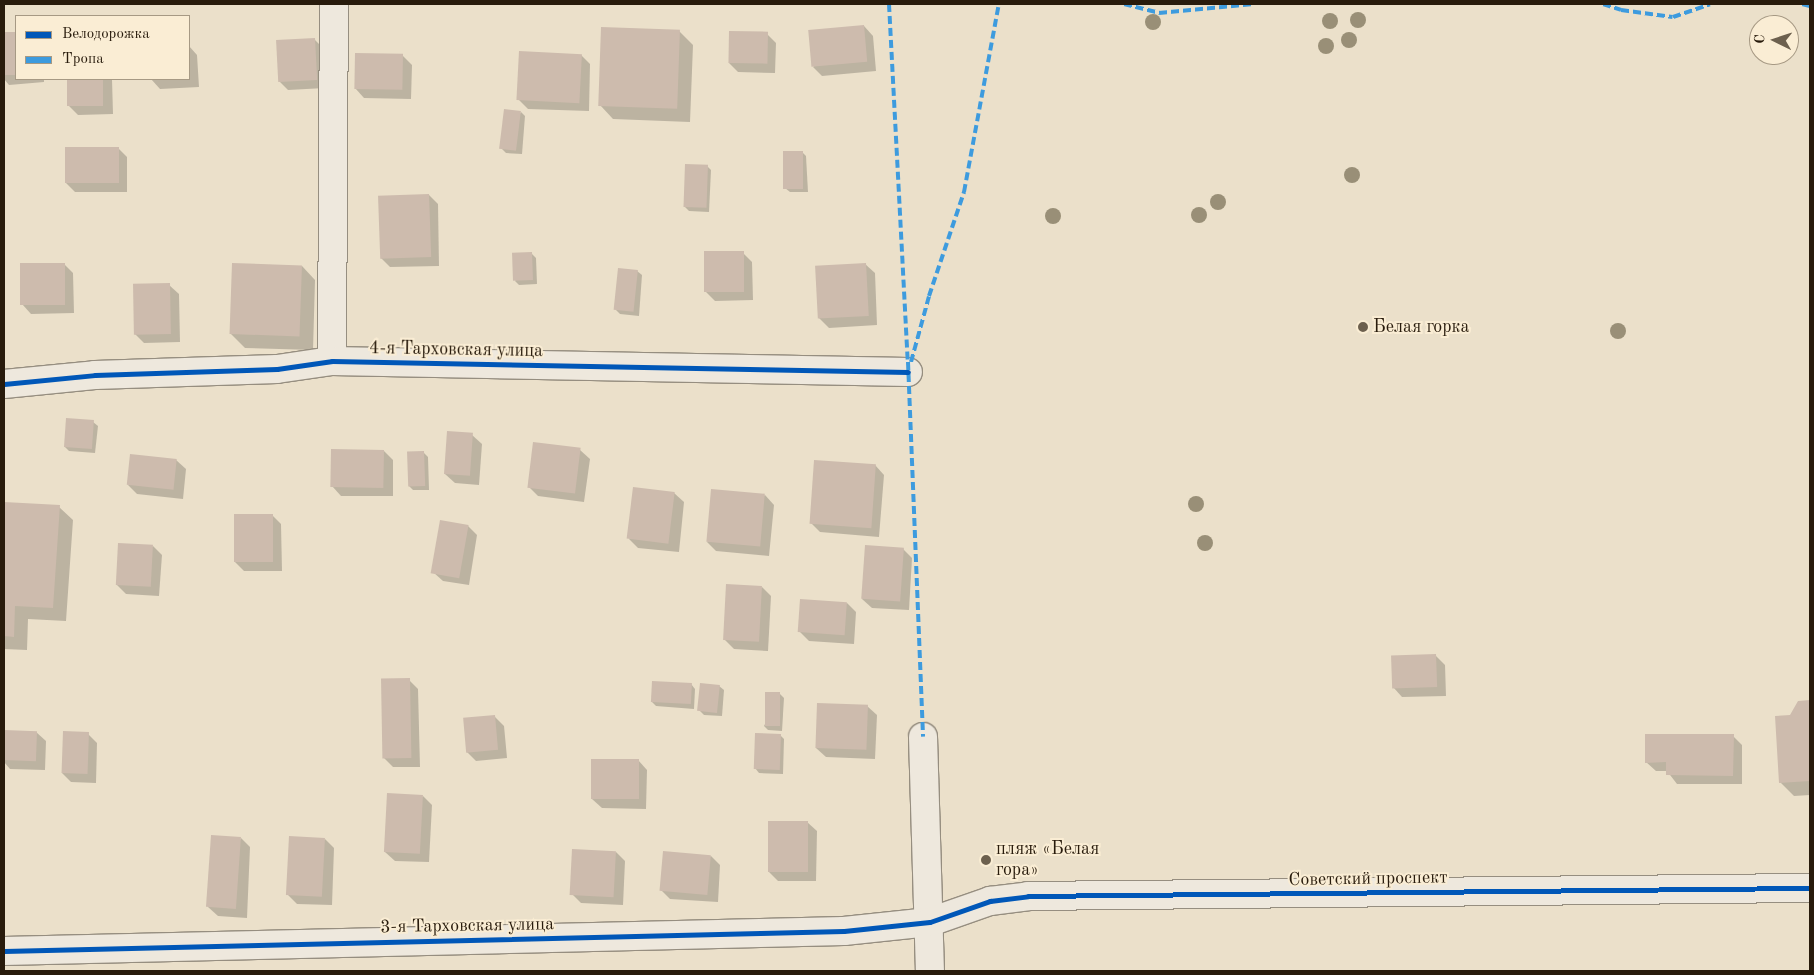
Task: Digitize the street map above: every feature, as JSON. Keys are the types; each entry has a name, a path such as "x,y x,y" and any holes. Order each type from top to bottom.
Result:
{"street":[{"path":"332,362 334,4"},
{"name":"4-я Тарховская улица","path":"4,384 95,375 277,369 332,362 908,372"},
{"path":"923,737 930,971"},
{"name":"Советский проспект","path":"930,922 990,901 1028,896 1810,888"},
{"name":"3-я Тарховская улица","path":"4,951 844,931 930,922"}],"building":[{"path":"864,25 867,62 811,67 808,30"},
{"path":"601,27 680,30 677,109 598,106"},
{"path":"729,31 768,32 767,64 728,63"},
{"path":"4,32 15,32 15,75 4,75"},
{"path":"315,38 317,80 278,82 276,40"},
{"path":"519,51 582,54 579,103 516,100"},
{"path":"355,53 403,54 402,90 354,89"},
{"path":"67,80 103,80 103,106 67,106"},
{"path":"504,109 521,111 516,151 499,149"},
{"path":"65,147 119,147 119,183 65,183"},
{"path":"783,151 803,151 803,189 783,189"},
{"path":"685,164 708,165 706,208 683,207"},
{"path":"429,194 431,257 380,259 378,196"},
{"path":"704,251 744,251 744,292 704,292"},
{"path":"532,252 533,280 513,281 512,253"},
{"path":"20,263 65,263 65,305 20,305"},
{"path":"232,263 302,265 299,336 230,334"},
{"path":"866,263 869,316 818,319 815,266"},
{"path":"618,268 638,270 634,312 614,310"},
{"path":"170,283 171,334 134,335 133,284"},
{"path":"66,418 94,420 92,449 64,447"},
{"path":"447,431 473,433 470,476 444,474"},
{"path":"533,442 581,448 575,494 527,488"},
{"path":"331,449 384,450 383,488 330,487"},
{"path":"424,451 425,486 408,487 407,452"},
{"path":"130,454 177,459 174,490 127,485"},
{"path":"814,460 876,464 871,528 810,524"},
{"path":"633,487 675,492 668,544 627,539"},
{"path":"711,489 765,494 760,547 706,542"},
{"path":"4,502 60,505 53,608 15,606 14,637 4,636"},
{"path":"234,514 273,514 273,562 234,562"},
{"path":"440,520 469,525 459,578 431,573"},
{"path":"118,543 153,545 151,587 116,585"},
{"path":"865,545 904,548 900,602 861,599"},
{"path":"726,584 762,586 759,642 723,640"},
{"path":"800,599 847,602 845,635 798,632"},
{"path":"1436,654 1437,687 1392,689 1391,656"},
{"path":"410,678 411,758 382,758 381,679"},
{"path":"652,681 692,683 691,704 651,702"},
{"path":"700,683 720,685 717,713 697,711"},
{"path":"765,692 780,692 780,726 765,726"},
{"path":"1810,700 1810,781 1779,783 1775,716 1790,715 1798,701"},
{"path":"817,703 868,705 866,750 815,748"},
{"path":"495,715 498,750 466,753 463,718"},
{"path":"4,730 37,731 36,761 4,760"},
{"path":"63,731 89,732 88,774 62,773"},
{"path":"755,733 781,734 780,770 754,769"},
{"path":"1645,734 1734,734 1733,776 1666,775 1666,762 1645,763"},
{"path":"591,759 639,759 639,799 591,799"},
{"path":"387,793 423,795 420,854 384,852"},
{"path":"768,821 808,821 808,872 768,872"},
{"path":"211,835 241,837 236,909 206,907"},
{"path":"289,836 325,838 322,897 286,895"},
{"path":"572,849 616,851 614,897 570,895"},
{"path":"663,851 711,855 707,895 660,891"}],"marked path":[{"path":"889,4 908,362 923,737"},
{"path":"911,362 929,296 964,192 999,4"},
{"path":"1124,4 1159,13 1254,4"},
{"path":"1603,4 1621,10 1673,17 1710,4"},
{"path":"1802,4 1810,6"}],"cycle path":[{"path":"4,384 95,375 277,369 332,361 908,372"},
{"path":"4,951 844,931 930,922 990,901 1028,896 1810,888"}],"place":[{"name":"Белая горка","path":"1363,327"},
{"name":"пляж «Белая гора»","path":"986,860"}]}
